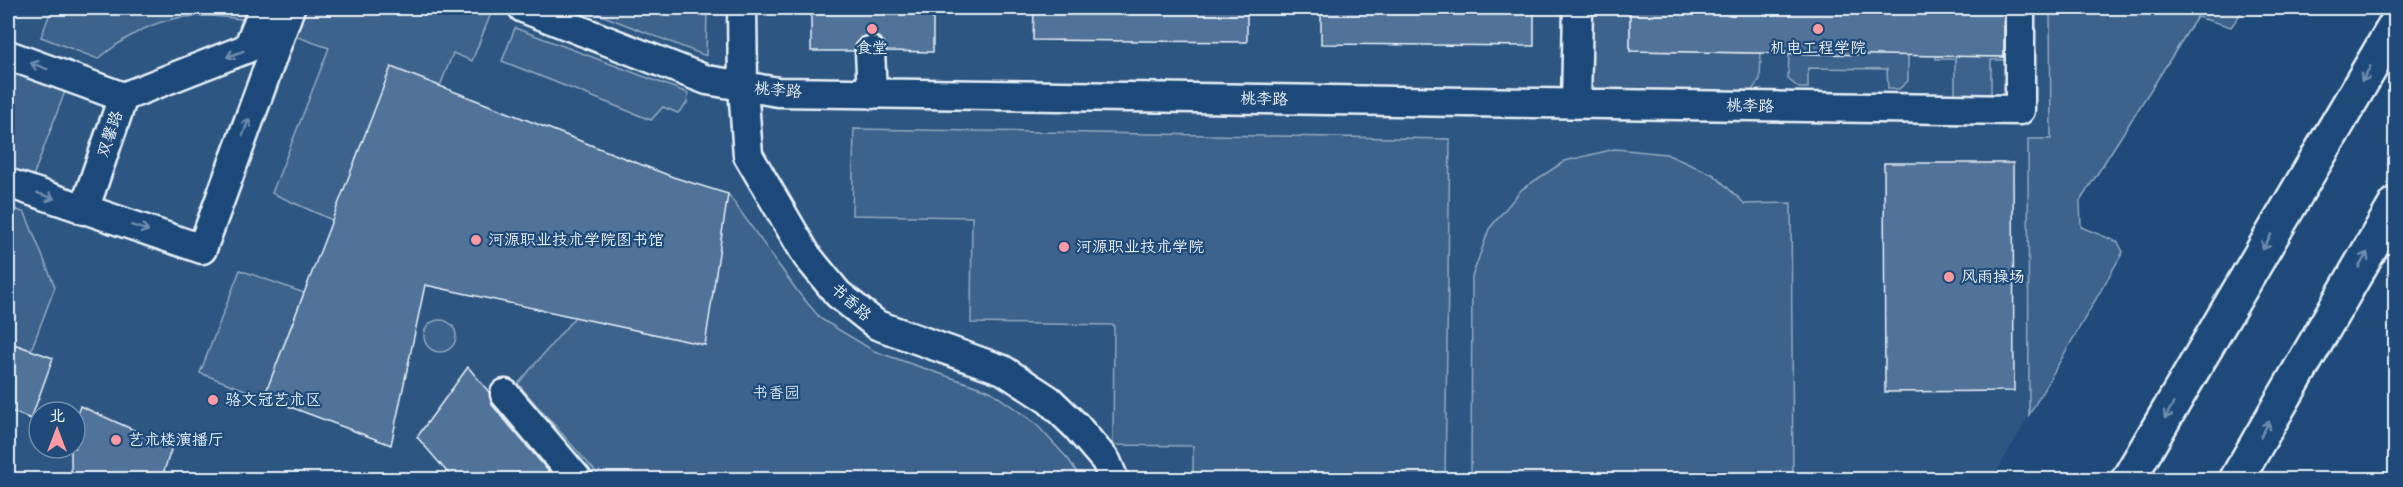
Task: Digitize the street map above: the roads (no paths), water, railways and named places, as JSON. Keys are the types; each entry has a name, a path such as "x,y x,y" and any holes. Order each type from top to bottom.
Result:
{"main road":[{"path":"2128,480 2396,24"},
{"path":"2236,480 2396,204"}],"street":[{"path":"123,97 248,48 264,8"},
{"path":"8,183 202,249 290,8"},
{"name":"桃李路","path":"523,8 707,80 779,78 871,87 2020,105 2020,8"},
{"name":"桃李路","path":"555,8 737,79"},
{"name":"书香路","path":"730,8 748,155 807,256 838,294 877,325 1004,370 1049,400 1076,426 1106,461 1114,480"},
{"name":"书香路","path":"742,8 737,79 738,157 796,259 832,299 871,332 997,376 1042,405 1097,469 1102,480"},
{"path":"1568,8 1571,98"},
{"path":"1571,98 1578,8"},
{"path":"870,51 871,87"},
{"name":"双馨路","path":"8,55 123,97 84,210"},
{"path":"505,394 578,480"}],"place":[{"name":"食堂","path":"872,29"},
{"name":"机电工程学院","path":"1818,29"},
{"name":"河源职业技术学院图书馆","path":"476,240"},
{"name":"河源职业技术学院","path":"1064,247"},
{"name":"风雨操场","path":"1949,277"},
{"name":"骆文冠艺术区","path":"213,400"},
{"name":"艺术楼演播厅","path":"116,440"}],"park label":[{"name":"书香园","path":"776,393"}]}
